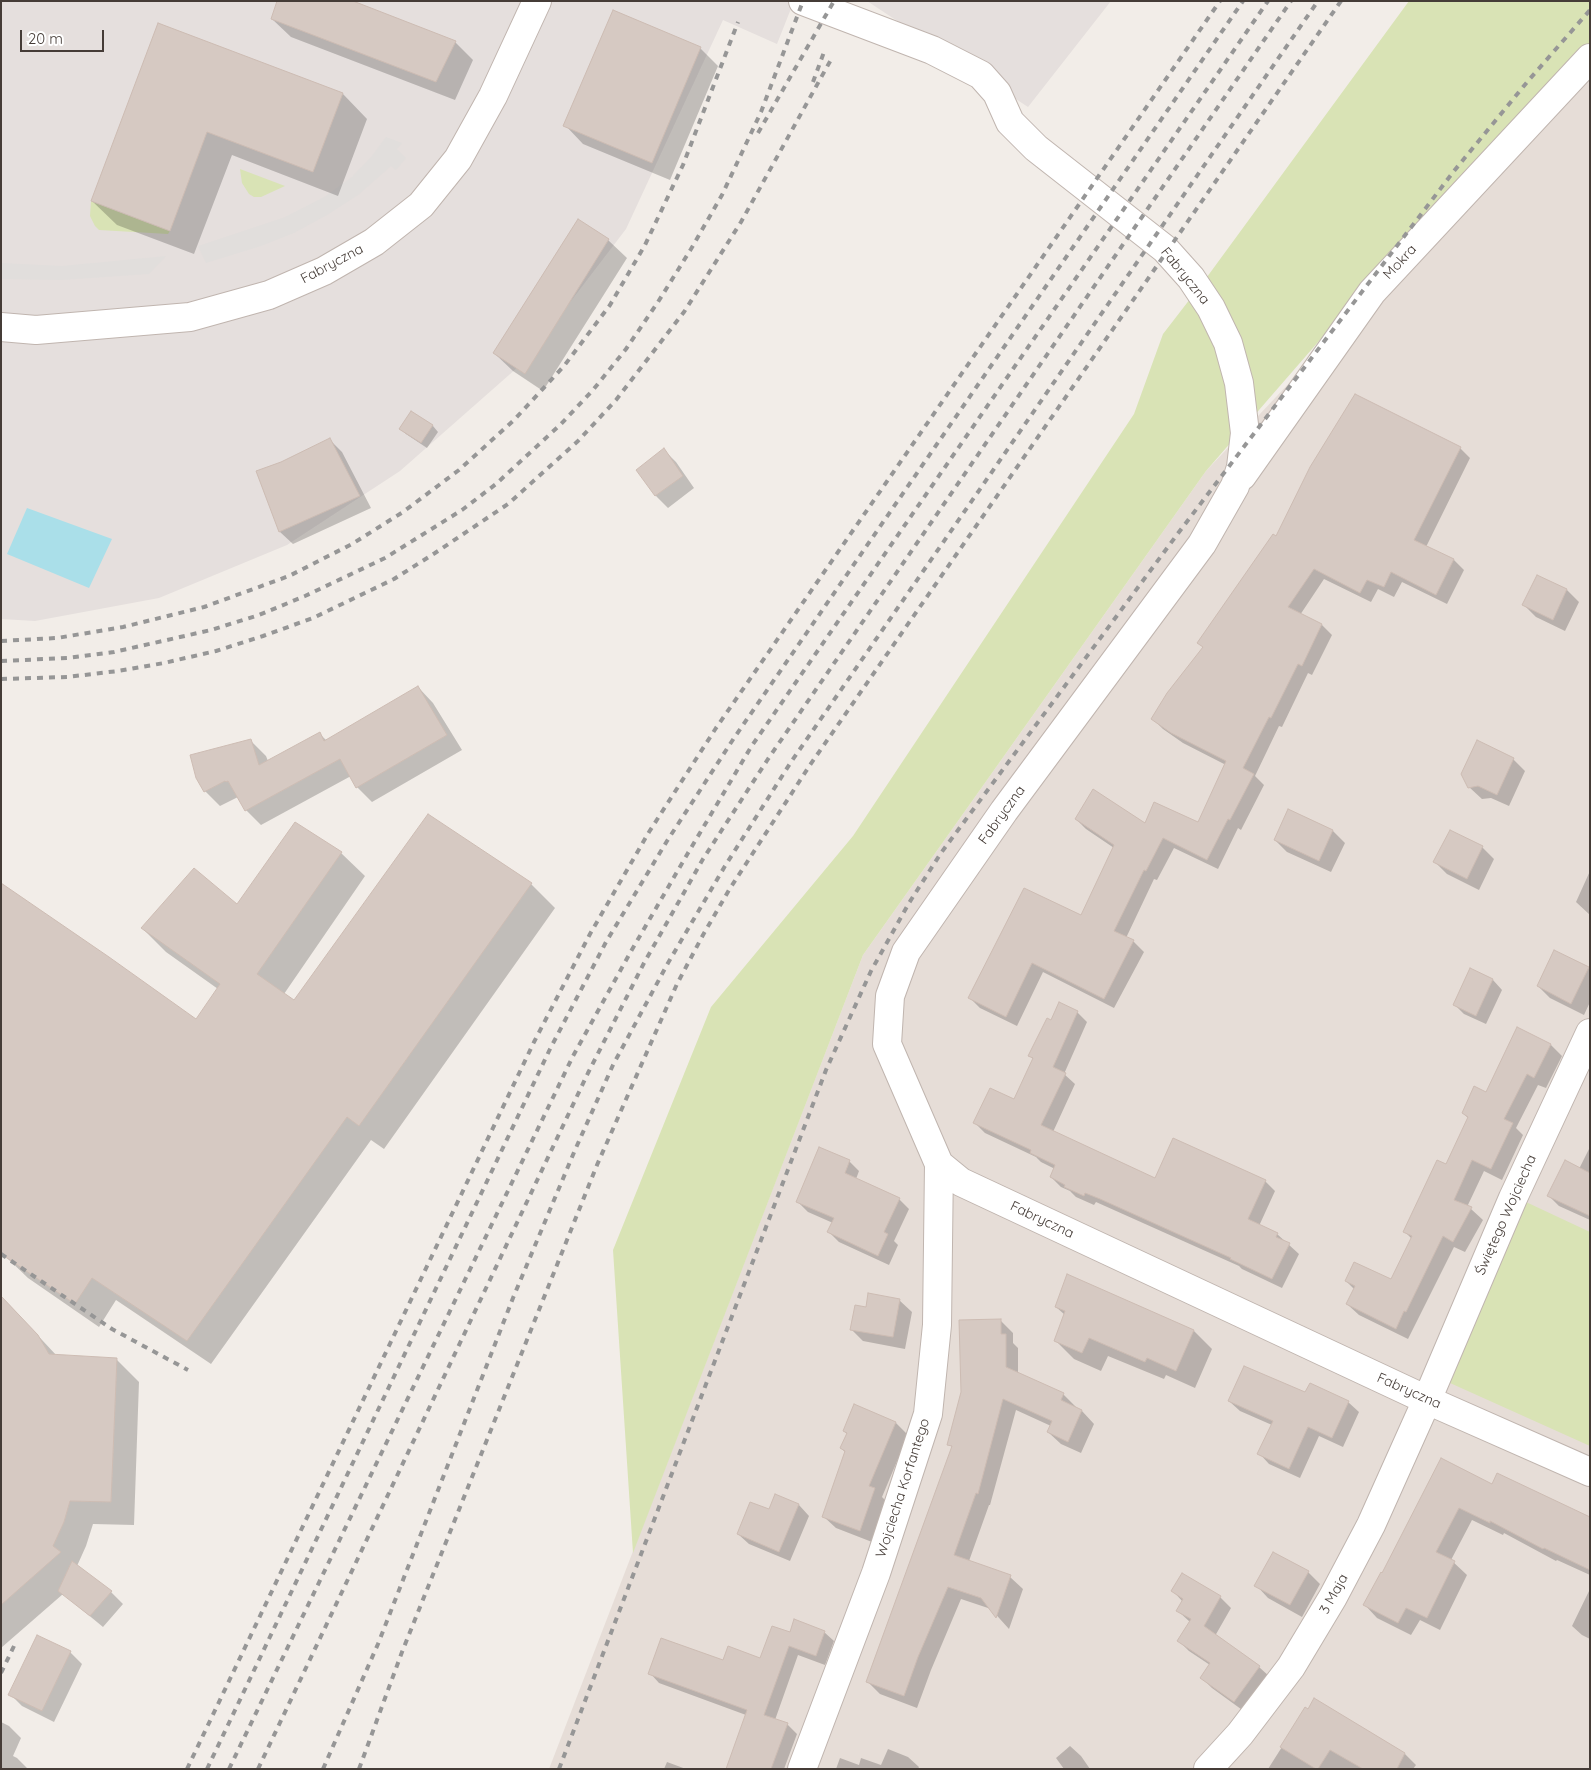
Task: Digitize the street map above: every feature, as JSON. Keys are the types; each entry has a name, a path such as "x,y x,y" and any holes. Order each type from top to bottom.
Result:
{"street":[{"name":"Fabryczna","path":"1,327 36,330 190,317 269,295 324,271 374,242 421,204 458,159 493,96 536,1"},
{"name":"Fabryczna","path":"804,1 932,50 982,75 997,93 1010,122 1036,148 1165,248 1191,278 1211,308 1228,343 1239,383 1245,433 1241,467 1235,486 1202,544 1004,812 906,952 890,996 888,1044 939,1164 961,1182 1427,1400 1590,1472"},
{"name":"Mokra","path":"1235,486 1372,292 1590,58"},
{"name":"Świętego Wojciecha","path":"1427,1400 1512,1198 1590,1033"},
{"name":"Wojciecha Korfantego","path":"802,1769 876,1573 928,1414 937,1325 939,1164"},
{"name":"3 Maja","path":"1208,1769 1240,1734 1291,1667 1333,1597 1371,1525 1427,1400"}],"shaded area":[{"path":"1,1 794,1 777,44 723,20 626,229 526,360 400,471 287,545 159,598 35,621 1,619"},
{"path":"867,1 1111,1 1028,107"},
{"path":"1590,65 1590,1769 549,1769 863,955 1206,471"},
{"path":"386,137 402,143 397,149 406,158 396,170 391,166 358,195 294,233 261,246 206,263 198,246 285,217 326,196 352,177 372,156"},
{"path":"166,256 149,274 62,280 1,279 1,263 62,266"}],"green space":[{"path":"1409,1 1590,1 1590,45 1418,227 1206,471 863,955 633,1553 613,1250 711,1007 853,836 1134,414 1163,334 1207,277"},
{"path":"240,169 285,186 261,197 254,197 249,194 242,183"},
{"path":"91,201 170,231 168,234 99,230 90,216"},
{"path":"1526,1202 1590,1232 1590,1446 1450,1383"}],"water":[{"path":"27,508 112,539 89,588 7,554"}],"building":[{"path":"277,1 353,1 456,41 436,82 271,19"},
{"path":"613,10 701,47 652,163 563,126"},
{"path":"158,23 343,93 313,172 207,132 170,231 91,201"},
{"path":"578,219 609,239 525,374 493,353"},
{"path":"1355,394 1461,447 1414,540 1454,559 1436,595 1391,572 1384,587 1367,580 1360,593 1314,569 1288,607 1322,624 1302,666 1298,664 1243,768 1254,774 1207,860 1163,838 1146,871 1144,870 1114,931 1134,940 1104,999 1032,963 1006,1017 968,998 1024,888 1081,915 1114,845 1075,819 1093,789 1145,823 1154,802 1198,822 1226,761 1171,733 1151,719 1167,693 1203,647 1197,643 1273,534 1276,536 1310,467"},
{"path":"411,411 433,425 421,443 399,429"},
{"path":"330,438 360,496 279,532 256,471 281,462"},
{"path":"664,448 683,476 655,496 636,470"},
{"path":"1537,575 1567,589 1553,620 1522,605"},
{"path":"418,686 447,735 356,788 340,759 245,811 228,781 204,792 196,778 190,755 251,739 259,765 320,732 324,741"},
{"path":"1477,740 1514,758 1497,795 1478,786 1468,788 1461,774"},
{"path":"1288,809 1333,830 1319,861 1274,840"},
{"path":"428,814 532,883 359,1126 347,1117 187,1341 92,1278 75,1304 1,1254 1,883 196,1019 220,984 141,928 194,868 237,904 295,822 342,852 257,974 294,1000"},
{"path":"1450,830 1483,846 1467,879 1433,862"},
{"path":"1554,950 1589,967 1571,1004 1537,986"},
{"path":"1470,968 1493,979 1476,1016 1453,1005"},
{"path":"1059,1002 1078,1011 1053,1067 1066,1073 1041,1125 1155,1178 1173,1138 1266,1180 1248,1219 1278,1233 1276,1237 1290,1243 1272,1279 1231,1258 1100,1199 1085,1193 1084,1196 1064,1187 1065,1185 1050,1177 1055,1165 1030,1153 1031,1150 973,1123 990,1088 1014,1099 1033,1058 1028,1056 1047,1018 1051,1020"},
{"path":"1517,1027 1551,1044 1534,1078 1527,1074 1504,1119 1513,1123 1491,1169 1472,1160 1454,1200 1472,1207 1453,1242 1443,1236 1396,1329 1346,1304 1355,1286 1345,1281 1354,1262 1391,1279 1412,1236 1403,1232 1437,1160 1446,1164 1468,1117 1462,1113 1474,1086 1486,1092"},
{"path":"819,1147 850,1160 845,1173 900,1198 884,1232 888,1234 878,1256 827,1232 834,1218 796,1202"},
{"path":"1565,1160 1590,1173 1590,1216 1547,1196"},
{"path":"1067,1274 1194,1330 1176,1371 1147,1358 1145,1362 1089,1338 1082,1353 1054,1341 1065,1311 1055,1307"},
{"path":"868,1293 900,1299 893,1337 850,1330 855,1305 866,1307"},
{"path":"1,1296 38,1335 49,1354 117,1358 111,1502 70,1501 64,1522 53,1546 61,1552 1,1605"},
{"path":"1001,1319 1001,1334 1006,1334 1006,1367 1064,1393 1061,1400 1082,1410 1068,1442 1047,1432 1052,1421 1003,1399 978,1494 976,1493 954,1555 1011,1575 996,1618 981,1598 948,1587 918,1657 904,1696 866,1682 952,1446 947,1445 961,1392 959,1320"},
{"path":"1244,1366 1305,1392 1310,1383 1349,1401 1332,1438 1308,1427 1289,1469 1257,1454 1273,1421 1228,1401"},
{"path":"854,1404 896,1422 869,1486 875,1488 860,1531 822,1517 845,1451 840,1448 847,1433 843,1431"},
{"path":"1441,1458 1492,1484 1497,1473 1590,1517 1590,1570 1543,1549 1490,1521 1490,1523 1459,1508 1436,1552 1455,1561 1427,1618 1406,1608 1398,1623 1363,1605 1382,1573"},
{"path":"775,1494 799,1504 779,1552 737,1534 750,1502 769,1509"},
{"path":"1273,1552 1309,1571 1290,1605 1254,1586"},
{"path":"72,1561 112,1591 90,1616 58,1591"},
{"path":"1182,1573 1221,1596 1204,1626 1260,1666 1234,1702 1200,1678 1210,1663 1177,1641 1191,1619 1176,1611 1183,1599 1171,1591"},
{"path":"794,1619 825,1631 816,1656 789,1646 764,1715 788,1723 771,1769 726,1769 747,1710 648,1674 661,1638 723,1660 728,1646 760,1658 772,1626 790,1632"},
{"path":"37,1635 71,1651 42,1711 8,1695"},
{"path":"1314,1698 1405,1753 1397,1769 1363,1769 1330,1750 1318,1769 1316,1769 1280,1747 1305,1707 1308,1709"}],"railway":[{"path":"1,661 67,658 114,652 211,630 259,615 305,596 385,558 462,510 496,484 561,424 593,390 626,349 658,302 722,195 761,112 803,1"},
{"path":"758,133 834,1"},
{"path":"187,1769 534,1042 590,934 649,832 716,728 1220,1"},
{"path":"207,1769 550,1049 606,942 667,841 734,738 1243,1"},
{"path":"229,1769 573,1056 688,853 751,747 1268,1"},
{"path":"258,1769 588,1073 644,963 703,859 768,759 1291,1"},
{"path":"323,1769 378,1644 513,1298 575,1150 613,1065 668,963 725,866 791,762 1318,1"},
{"path":"359,1769 402,1652 597,1165 677,984 703,935 729,890 810,765 1341,1"},
{"path":"559,1769 826,1070 871,971 909,903 941,853 1179,532 1454,171 1528,81 1590,10"},
{"path":"1,641 57,638 123,627 204,607 289,576 352,544 403,512 459,470 514,420 564,366 610,305 645,245 683,165 738,22"},
{"path":"813,82 824,52"},
{"path":"1,679 67,677 118,671 216,651 263,636 313,618 394,579 508,504 578,441 616,400 684,312 741,222 833,56"},
{"path":"1,1254 112,1329 188,1370"},
{"path":"1,1673 14,1646"}]}
